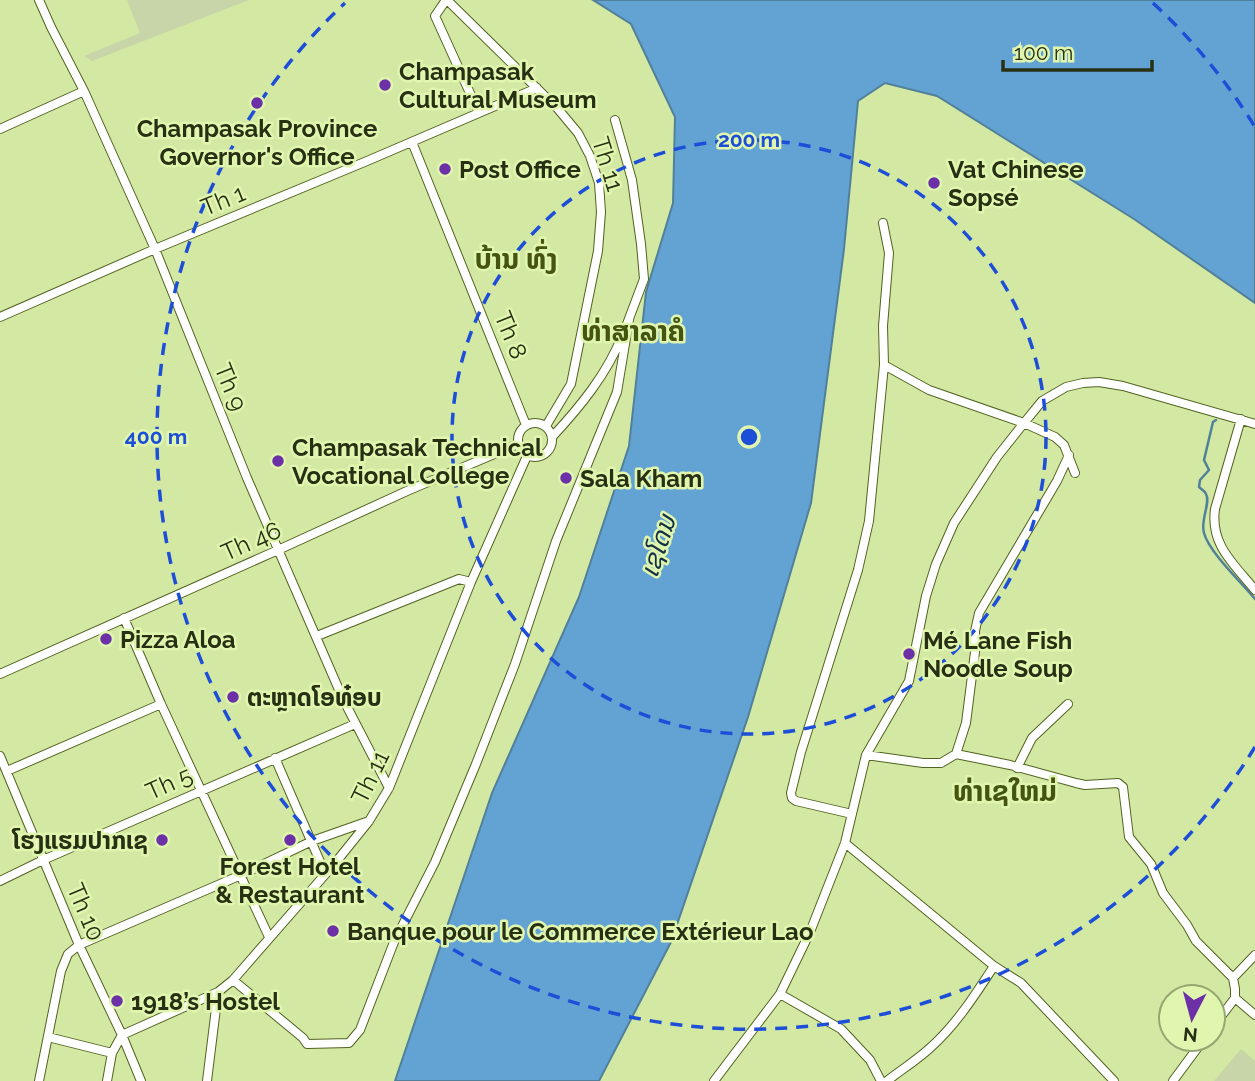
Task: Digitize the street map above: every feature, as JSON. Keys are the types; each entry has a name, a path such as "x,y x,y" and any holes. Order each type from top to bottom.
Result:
{"street":[{"name":"Th 9","path":"39,0 84,91 155,249 247,478 355,724 389,788"},
{"path":"446,0 435,16 479,113"},
{"name":"Th 11","path":"446,0 565,117 584,144 599,183 601,212 598,251 571,384 545,426"},
{"name":"Th 1","path":"0,317 537,88"},
{"path":"0,129 84,91"},
{"path":"552,437 580,406 617,351 644,279 632,180 615,120"},
{"name":"Th 8","path":"412,142 526,425"},
{"path":"852,814 796,801 791,793 801,752 858,570 869,521 884,365 883,326 889,253 883,223"},
{"path":"233,980 307,1044 349,1043 360,1030 394,942 435,862 510,677 556,541 617,392 629,320"},
{"path":"884,365 929,390 1024,423 1055,437 1064,445 1075,473"},
{"path":"714,1081 780,995 810,932 845,843 866,755 909,681 926,596 936,564 954,523 997,457 1042,401 1066,387 1099,382 1133,388 1255,424"},
{"path":"1241,419 1213,522 1222,550 1255,590"},
{"path":"534,422 545,426 552,437 551,449 539,457 527,456 518,444 518,434 526,425 534,422"},
{"name":"Th 46","path":"0,674 518,444"},
{"path":"866,755 941,763 956,754 966,723 979,613 1057,481 1069,455"},
{"name":"Th 11","path":"122,1035 218,992 233,980 369,821 389,788 471,582 527,456"},
{"path":"317,636 459,579 471,582"},
{"path":"124,618 269,937"},
{"path":"7,771 161,704"},
{"path":"1017,768 1032,738 1068,704"},
{"name":"Th 5","path":"0,881 355,724"},
{"path":"956,754 1082,784 1118,783 1123,787 1129,836 1151,864 1163,893 1196,941 1233,978 1235,998 1227,1009"},
{"name":"Th 10","path":"0,756 79,945 141,1081"},
{"path":"275,758 326,873"},
{"path":"38,1081 61,971 68,954 79,945 241,875 312,841 369,821"},
{"path":"845,843 994,966 1021,984 1114,1081"},
{"path":"1233,978 1255,955"},
{"path":"887,1081 929,1050 948,1031 994,966"},
{"path":"207,1081 218,992"},
{"path":"780,995 841,1029 870,1060 881,1081"},
{"path":"1235,998 1255,1016"},
{"path":"107,1081 112,1053 122,1035"},
{"path":"48,1037 112,1053"},
{"path":"1172,1081 1193,1053"}],"green space":[{"path":"127,0 249,0 92,61 84,56 140,33"},
{"path":"1241,1049 1255,1061 1255,1081 1214,1081"}],"water":[{"name":"ເຊໂດນ","path":"593,0 1255,0 1255,303 1134,219 937,96 885,83 858,101 844,249 811,503 748,717 671,942 599,1081 395,1081 492,793 579,597 629,446 646,292 673,203 675,117 631,24"}],"waterway":[{"path":"1216,420 1213,422 1204,460 1209,470 1200,480 1199,487 1207,498 1204,533 1219,558 1255,599"}],"place":[{"name":"Champasak Cultural Museum","path":"385,85"},
{"name":"Champasak Province Governor's Office","path":"257,103"},
{"name":"Post Office","path":"445,169"},
{"name":"Vat Chinese Sopsé","path":"934,183"},
{"name":"Champasak Technical Vocational College","path":"278,461"},
{"name":"Sala Kham","path":"566,478"},
{"name":"Pizza Aloa","path":"106,639"},
{"name":"Mé Lane Fish Noodle Soup","path":"909,654"},
{"name":"ຕະຫຼາດໂອທ໋ອບ","path":"233,697"},
{"name":"ໂຮງແຮມປາກເຊ","path":"162,840"},
{"name":"Forest Hotel & Restaurant","path":"290,840"},
{"name":"Banque pour le Commerce Extérieur Lao","path":"333,931"},
{"name":"1918’s Hostel","path":"117,1001"}],"district":[{"name":"ບ້ານ ທົ່ງ","path":"516,259"},
{"name":"ທ່າສາລາຄໍ","path":"633,331"},
{"name":"ທ່າເຊໃຫມ່","path":"1005,791"}]}
